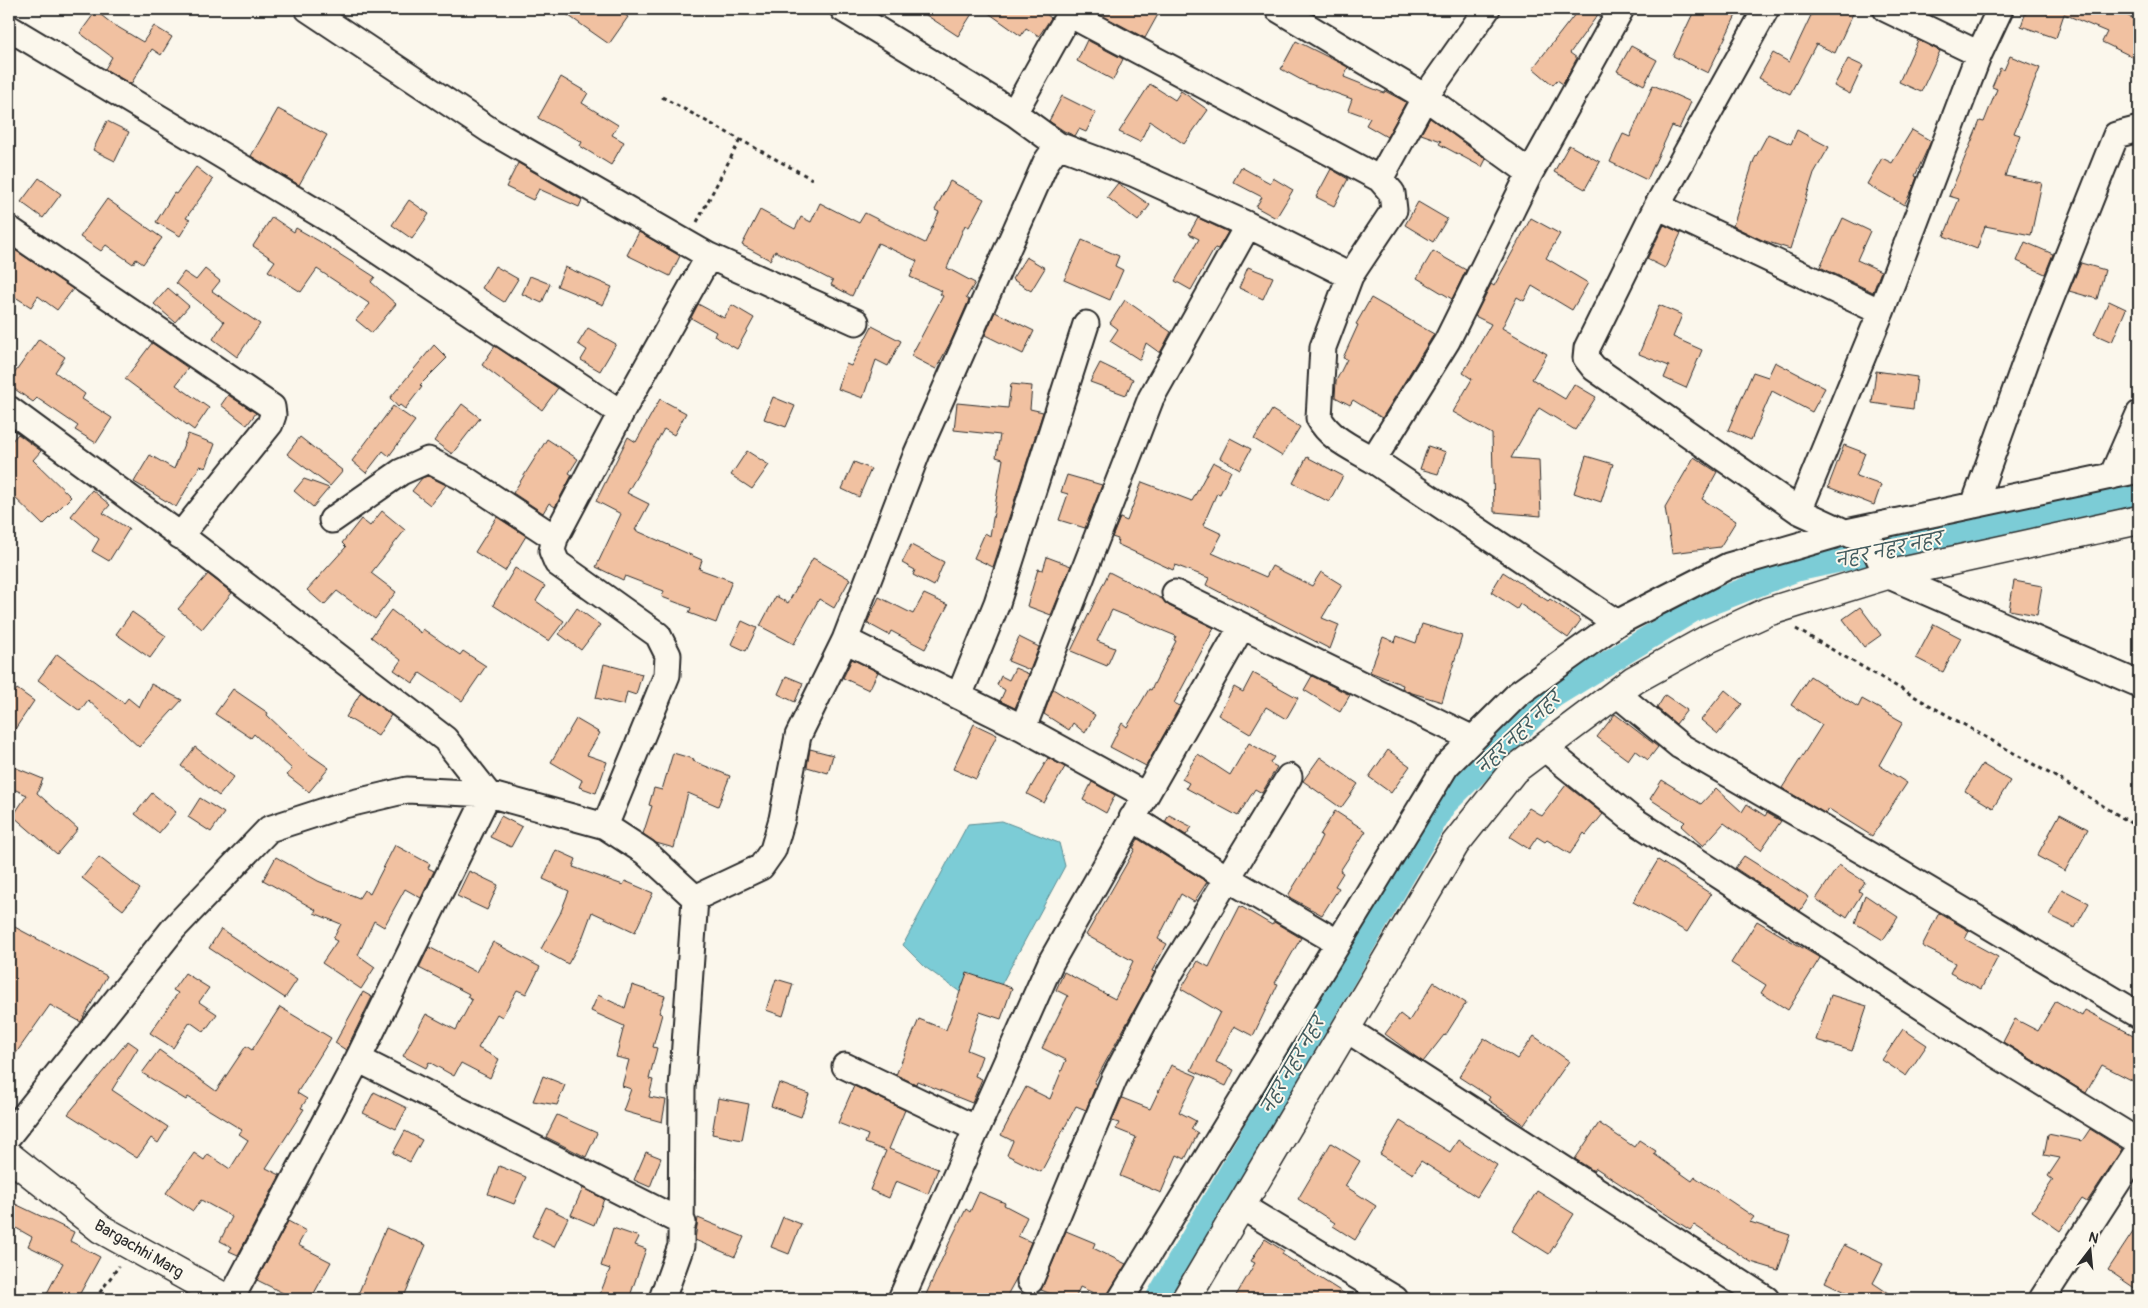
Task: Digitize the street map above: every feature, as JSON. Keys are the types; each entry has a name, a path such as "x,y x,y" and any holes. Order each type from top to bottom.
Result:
{"main road":[{"path":"1186,1299 1455,844 1514,770 1634,680 1708,640 1767,612 1887,575 2139,520"},
{"name":"Bargachhi Marg","path":"9,1156 101,1229 227,1299"}],"street":[{"path":"308,9 491,131 709,256 856,322"},
{"path":"843,9 1014,113 1058,145 1135,174 1248,225 1350,276"},
{"path":"1278,9 1425,97 1530,173"},
{"path":"1380,179 1425,97 1487,9"},
{"path":"1373,460 1446,341 1530,173 1621,9"},
{"path":"1766,9 1657,206 1587,348 1586,358 1594,368 1799,511 1842,533 1873,545 1887,575 2139,684"},
{"path":"1886,9 1979,54"},
{"path":"1799,511 1880,312 1979,54 2000,9"},
{"path":"1014,113 1070,12 1380,179 1392,193 1394,210 1350,276 1324,346 1319,418 1331,436 1373,460 1617,623"},
{"path":"9,28 340,226 621,413"},
{"path":"1974,505 2026,361 2116,135 2137,132"},
{"path":"695,898 761,866 773,850 782,819 798,736 845,640 917,453 1046,162 1058,145"},
{"path":"1657,206 1880,312"},
{"path":"1023,728 1151,398 1248,225"},
{"path":"9,229 272,407 274,415 270,424 180,536"},
{"path":"605,826 667,675 668,655 658,636 557,563 552,551 555,538 621,413 709,256"},
{"path":"959,696 997,603 1086,324"},
{"path":"9,409 180,536 445,739 488,794"},
{"path":"2112,476 2139,414"},
{"path":"332,520 402,472 428,460 462,477 555,538"},
{"path":"1122,1299 1337,942 1446,766 1518,694 1617,623 1728,566 1842,533 2139,470"},
{"path":"1175,593 1473,739"},
{"path":"901,1299 1051,962 1242,626"},
{"path":"845,640 1023,728 1145,796"},
{"path":"1616,693 1680,746 1897,871 2139,1015"},
{"path":"1544,748 1629,817 1984,1047 2139,1142"},
{"path":"1030,1281 1114,1079 1170,973 1289,777"},
{"path":"9,1134 174,928 268,829 340,806 407,790 488,794 605,826 645,852 695,898"},
{"path":"231,1299 358,1059 488,794"},
{"path":"1132,818 1227,878 1337,942"},
{"path":"662,1299 682,1246 682,1089 695,898"},
{"path":"1346,1029 1766,1299"},
{"path":"358,1059 683,1223"},
{"path":"845,1066 976,1129"},
{"path":"2042,1299 2139,1149"},
{"path":"1241,1206 1396,1299"}],"path":[{"path":"662,97 812,179"},
{"path":"687,243 740,140"},
{"path":"1767,612 2061,780 2139,828"},
{"path":"94,1299 133,1247"}],"water":[{"path":"1002,821 1059,843 1065,866 995,996 970,999 925,967 903,945 968,824"}],"building":[{"path":"559,9 616,9 628,17 609,44"},
{"path":"917,9 975,9 958,36"},
{"path":"983,9 1040,9 1051,18 1039,36 1026,28 1021,36"},
{"path":"1103,9 1161,9 1145,38 1100,14"},
{"path":"1579,9 1602,9 1570,53 1577,58 1563,84 1557,80 1553,85 1533,68"},
{"path":"1695,9 1739,9 1708,73 1673,56"},
{"path":"1814,9 1855,9 1835,53 1816,44 1790,94 1759,78 1773,53 1789,62"},
{"path":"2027,9 2113,9 2139,21 2139,60 2102,42 2107,32 2064,14 2056,38 2021,26"},
{"path":"96,11 111,23 143,42 154,26 172,37 161,55 152,49 131,84 105,69 112,57 80,33"},
{"path":"1087,40 1123,59 1113,80 1077,61"},
{"path":"1918,40 1940,51 1921,92 1899,82"},
{"path":"1296,41 1348,67 1344,77 1384,93 1385,91 1406,102 1387,137 1366,125 1370,118 1348,110 1352,99 1307,83 1281,69"},
{"path":"1631,46 1657,60 1644,85 1617,71"},
{"path":"2010,56 2040,68 2014,133 2020,135 2005,176 2042,183 2031,235 1985,226 1977,249 1944,236 1959,199 1949,196 1980,121 1984,122 1997,89 1992,87 2000,68 2004,70"},
{"path":"1848,59 1863,66 1850,94 1834,86"},
{"path":"561,77 588,93 582,103 618,125 612,135 624,142 611,165 580,146 582,142 538,118"},
{"path":"1150,84 1175,100 1181,91 1208,110 1184,144 1150,121 1140,142 1119,132"},
{"path":"1653,85 1691,102 1679,129 1672,126 1647,180 1610,162 1623,134 1630,137"},
{"path":"1062,96 1096,113 1086,132 1079,129 1075,136 1049,121"},
{"path":"278,109 327,135 299,185 251,156"},
{"path":"1430,118 1486,159 1482,167 1439,144 1441,141 1421,134"},
{"path":"107,121 129,132 115,161 93,150"},
{"path":"1797,130 1829,147 1814,173 1790,249 1762,240 1733,226 1754,160 1768,134 1791,144"},
{"path":"1912,130 1931,141 1915,176 1917,177 1912,190 1904,205 1867,184 1882,158 1892,163"},
{"path":"1569,145 1600,162 1585,189 1554,172"},
{"path":"518,163 582,200 579,207 539,189 533,200 506,187"},
{"path":"196,167 213,180 186,218 190,220 180,236 156,222 174,193 176,194"},
{"path":"1241,167 1270,183 1273,178 1293,190 1276,218 1256,207 1262,197 1233,182"},
{"path":"1331,169 1348,179 1334,206 1316,197"},
{"path":"39,178 61,194 43,218 21,202"},
{"path":"950,181 984,199 969,227 965,225 947,268 975,283 966,298 969,300 951,341 936,369 911,356 943,296 940,294 942,291 910,277 917,261 878,243 852,296 831,285 833,281 775,251 770,260 742,245 760,210 795,229 801,217 811,222 820,203 859,223 865,213 925,243 939,212 935,210"},
{"path":"1118,183 1150,205 1138,221 1107,197"},
{"path":"107,199 162,238 143,264 136,259 133,264 106,245 101,251 80,237"},
{"path":"409,200 429,214 412,239 392,225"},
{"path":"1418,202 1447,219 1433,242 1405,225"},
{"path":"272,217 294,232 296,228 319,241 375,277 371,282 396,304 372,333 356,320 370,304 317,269 301,292 268,271 275,261 253,246"},
{"path":"1198,218 1228,232 1218,249 1215,248 1191,290 1175,281 1199,239 1189,234"},
{"path":"1531,218 1560,234 1546,258 1588,283 1572,310 1532,286 1524,301 1517,297 1502,328 1547,354 1532,379 1565,399 1574,384 1596,397 1575,430 1539,408 1511,458 1539,460 1541,516 1494,512 1492,434 1453,412 1472,379 1463,373 1491,324 1475,316 1491,284 1494,286"},
{"path":"1843,218 1870,231 1857,260 1881,271 1873,292 1820,267"},
{"path":"1664,225 1681,233 1665,268 1647,259"},
{"path":"639,232 680,256 670,276 627,255"},
{"path":"1082,240 1119,256 1115,266 1123,270 1110,300 1064,280"},
{"path":"2025,242 2053,254 2045,274 2017,261"},
{"path":"9,246 73,289 57,310 38,296 31,307 9,293"},
{"path":"1433,251 1466,270 1452,299 1417,278"},
{"path":"1026,257 1045,268 1031,291 1012,279"},
{"path":"2081,263 2105,270 2097,299 2069,291"},
{"path":"495,266 518,279 504,302 482,288"},
{"path":"565,267 612,287 603,305 557,286"},
{"path":"1248,267 1273,277 1263,299 1239,288"},
{"path":"205,269 220,281 212,291 260,324 237,357 213,339 224,322 176,283 184,272 196,280"},
{"path":"530,276 550,284 542,303 522,294"},
{"path":"168,288 189,306 175,322 154,304"},
{"path":"1371,298 1434,334 1382,418 1353,400 1350,405 1335,397 1336,381 1347,359 1343,358 1358,325 1356,324"},
{"path":"1125,300 1171,332 1160,353 1146,343 1140,360 1110,341 1118,329 1110,323"},
{"path":"2109,301 2126,309 2112,342 2094,334"},
{"path":"698,304 724,318 732,305 754,318 737,349 714,336 716,332 691,318"},
{"path":"1659,305 1682,315 1673,337 1702,350 1686,388 1664,378 1669,366 1639,354"},
{"path":"995,312 1034,331 1023,354 985,335"},
{"path":"872,326 901,341 888,366 876,360 863,398 838,389 846,364 851,366"},
{"path":"588,328 616,344 600,371 581,360 587,350 578,344"},
{"path":"39,339 65,357 55,372 85,394 82,399 112,418 96,443 75,430 78,426 37,398 33,402 9,385 9,381"},
{"path":"152,343 188,368 176,385 209,408 194,430 125,379"},
{"path":"434,345 447,358 420,385 422,387 405,409 400,405 398,407 390,398"},
{"path":"495,346 558,388 542,410 482,365"},
{"path":"1775,362 1825,388 1812,412 1772,391 1751,440 1728,430 1753,372 1768,377"},
{"path":"1100,363 1133,379 1126,395 1090,382"},
{"path":"1876,371 1917,377 1913,409 1872,403"},
{"path":"1011,384 1032,386 1030,409 1043,412 993,567 974,558 985,533 990,536 1003,459 996,457 1000,435 954,430 957,403 1008,408"},
{"path":"228,395 256,413 247,425 221,405"},
{"path":"773,397 795,406 786,427 764,419"},
{"path":"660,399 686,413 674,435 664,429 627,493 649,504 635,530 702,560 699,569 732,581 716,623 689,613 691,608 662,597 664,591 625,576 623,580 596,567 621,514 596,501 628,437 636,442"},
{"path":"462,404 480,418 452,454 434,441"},
{"path":"393,406 415,421 389,456 383,451 366,473 352,461"},
{"path":"1272,410 1300,427 1282,456 1254,439"},
{"path":"18,434 41,451 33,460 71,497 43,525 9,492 9,444"},
{"path":"188,434 215,444 206,468 200,466 176,507 134,482 150,455 174,469"},
{"path":"300,437 343,471 330,486 287,454"},
{"path":"1230,438 1251,449 1240,469 1220,458"},
{"path":"547,439 578,459 569,473 572,475 555,507 549,503 543,513 513,493"},
{"path":"1844,445 1865,453 1856,476 1881,485 1874,505 1828,487"},
{"path":"1428,446 1446,452 1438,474 1420,469"},
{"path":"747,451 769,465 752,489 731,475"},
{"path":"1586,456 1613,464 1601,502 1574,493"},
{"path":"1307,457 1343,476 1329,502 1293,483"},
{"path":"1694,457 1717,472 1702,499 1736,521 1720,547 1672,553 1665,507"},
{"path":"854,462 871,469 859,497 842,489"},
{"path":"1213,462 1231,471 1220,494 1217,493 1203,525 1222,534 1212,553 1266,577 1272,566 1312,586 1321,572 1342,585 1322,618 1339,625 1330,649 1206,585 1209,578 1175,565 1173,570 1117,544 1118,539 1112,537 1120,518 1127,521 1142,482 1192,501"},
{"path":"1067,475 1102,485 1085,528 1059,520 1068,494 1061,492"},
{"path":"428,476 446,485 430,505 412,491 422,478"},
{"path":"304,479 329,488 313,507 294,491"},
{"path":"92,490 110,505 103,513 129,529 109,561 92,551 99,539 71,516"},
{"path":"382,511 405,530 371,573 396,592 375,619 337,591 324,605 307,590 346,547 342,543 361,519 370,526"},
{"path":"497,517 526,536 505,571 475,552"},
{"path":"911,545 944,562 934,586 913,575 915,570 902,563"},
{"path":"1047,557 1071,566 1051,615 1027,606 1038,569 1043,570"},
{"path":"813,558 850,579 834,608 819,599 794,644 760,626 776,596 788,603"},
{"path":"515,568 545,586 536,601 564,621 549,641 493,605"},
{"path":"1109,572 1162,599 1169,606 1214,628 1174,703 1180,706 1146,766 1110,747 1122,723 1127,727 1149,689 1151,690 1176,641 1174,640 1176,636 1112,610 1097,641 1115,648 1107,666 1071,651"},
{"path":"1503,572 1548,601 1550,599 1581,620 1568,638 1520,604 1517,609 1491,592"},
{"path":"208,574 232,593 202,629 178,609"},
{"path":"2014,581 2042,586 2037,615 2009,610"},
{"path":"924,594 948,605 925,649 891,631 889,635 867,623 879,597 913,614"},
{"path":"1860,607 1881,635 1864,647 1843,619"},
{"path":"577,608 600,625 581,650 559,634"},
{"path":"391,610 421,633 423,629 460,655 463,651 486,666 462,701 420,673 413,683 394,670 401,660 371,637"},
{"path":"132,612 166,636 150,658 116,634"},
{"path":"742,621 757,628 746,651 731,644"},
{"path":"1422,624 1462,636 1442,702 1409,692 1402,688 1403,685 1370,672 1383,637 1395,642 1397,636 1416,643"},
{"path":"1934,624 1961,638 1943,672 1916,658"},
{"path":"1019,637 1039,647 1030,670 1008,661"},
{"path":"57,654 124,703 128,698 139,707 151,684 182,700 139,747 88,700 80,711 38,680"},
{"path":"852,659 878,672 869,690 843,678"},
{"path":"604,664 642,674 636,695 627,692 624,705 596,698"},
{"path":"1015,668 1029,674 1015,708 1000,701 1005,690 997,685 1001,676 1009,680"},
{"path":"1253,673 1298,698 1286,719 1266,707 1250,734 1218,715 1234,687 1243,692"},
{"path":"786,676 803,683 795,702 778,694"},
{"path":"1312,676 1350,695 1340,712 1304,690"},
{"path":"1810,676 1858,707 1862,699 1903,722 1879,765 1907,783 1872,836 1829,809 1826,814 1782,788 1822,725 1791,705"},
{"path":"17,689 34,701 9,738 9,700"},
{"path":"233,689 268,713 267,715 306,752 329,768 309,792 287,775 292,769 254,734 251,738 215,714"},
{"path":"1053,689 1095,715 1085,733 1073,723 1069,730 1044,714"},
{"path":"1725,690 1742,704 1718,734 1701,720"},
{"path":"361,692 391,715 378,736 346,717"},
{"path":"1665,695 1687,710 1676,724 1657,708"},
{"path":"1615,714 1658,747 1648,760 1635,750 1628,760 1597,737"},
{"path":"576,719 600,733 587,755 607,762 596,793 579,787 582,780 551,762"},
{"path":"974,724 997,735 976,779 953,769"},
{"path":"1249,743 1274,757 1270,763 1277,767 1262,793 1255,789 1238,816 1186,788 1189,783 1182,779 1198,754 1230,775"},
{"path":"195,747 234,777 219,796 181,766"},
{"path":"810,749 833,755 828,773 807,767"},
{"path":"1388,750 1410,766 1391,793 1369,777"},
{"path":"673,753 694,759 693,761 730,776 718,806 688,793 674,848 656,843 643,834 652,806 649,805 654,788 662,790"},
{"path":"1320,757 1358,784 1341,808 1303,781"},
{"path":"1048,758 1065,767 1044,803 1027,794"},
{"path":"1982,764 2010,781 1993,808 1965,791"},
{"path":"9,765 43,779 37,793 78,829 57,854 13,816 27,795 9,787"},
{"path":"1662,780 1701,804 1716,788 1742,812 1747,804 1765,816 1767,813 1781,821 1761,850 1724,823 1703,846 1681,826 1685,822 1650,799"},
{"path":"1092,782 1115,795 1106,813 1083,800"},
{"path":"1566,785 1603,814 1586,835 1584,833 1570,854 1547,840 1545,842 1537,837 1529,849 1510,837 1529,808 1542,816"},
{"path":"152,793 176,812 159,833 135,814"},
{"path":"200,798 224,813 211,832 188,817"},
{"path":"1335,811 1366,831 1340,871 1343,873 1335,886 1339,888 1322,915 1289,897 1289,894 1310,860 1322,836 1320,835"},
{"path":"2060,814 2088,829 2065,871 2037,856"},
{"path":"1169,815 1192,827 1186,835 1165,822"},
{"path":"501,816 522,827 511,847 490,837"},
{"path":"1138,839 1207,882 1194,902 1181,894 1158,939 1167,944 1152,971 1155,972 1094,1083 1096,1084 1086,1110 1076,1106 1041,1172 1007,1155 1013,1141 1001,1135 1026,1087 1050,1099 1066,1060 1042,1048 1068,996 1056,990 1064,972 1115,999 1133,961 1086,935 1135,849 1133,848"},
{"path":"395,845 430,864 428,868 434,871 421,898 405,889 384,927 374,921 358,955 375,967 361,989 322,963 337,941 333,939 341,924 314,913 316,910 263,880 276,857 318,881 359,898 364,890 370,894"},
{"path":"556,850 576,859 573,867 623,885 625,881 653,893 635,932 592,912 582,939 568,964 541,949 560,914 569,891 543,879"},
{"path":"1744,856 1809,897 1800,911 1735,868"},
{"path":"99,857 140,889 123,910 82,878"},
{"path":"1658,860 1711,894 1687,932 1633,902"},
{"path":"1839,865 1865,882 1859,891 1862,893 1847,917 1843,914 1842,916 1816,899"},
{"path":"469,871 498,885 487,910 457,896"},
{"path":"2062,889 2089,903 2075,928 2049,915"},
{"path":"1865,895 1898,917 1883,940 1855,923"},
{"path":"1240,906 1272,925 1274,922 1301,938 1275,983 1278,984 1253,1036 1234,1026 1216,1062 1234,1070 1226,1086 1191,1070 1220,1012 1181,989 1198,961 1209,967"},
{"path":"1939,913 1969,931 1965,939 1998,957 1981,989 1950,973 1955,963 1922,946"},
{"path":"1757,921 1820,958 1788,1010 1761,993 1766,985 1731,963"},
{"path":"9,924 107,976 81,1022 50,1005 9,1063"},
{"path":"221,929 297,980 285,998 209,948"},
{"path":"493,942 540,967 526,994 517,990 502,1017 497,1014 478,1048 499,1059 490,1078 461,1063 454,1076 429,1062 426,1068 403,1056 426,1014 456,1030 472,1000 467,997 469,994 419,968 429,947 476,972"},
{"path":"185,973 209,988 199,1002 217,1014 204,1032 190,1022 173,1048 150,1033 178,993 173,990"},
{"path":"967,973 1012,988 1001,1019 980,1012 967,1050 982,1056 975,1076 982,1079 972,1103 917,1081 916,1084 896,1075 919,1019 946,1030"},
{"path":"776,979 793,984 783,1016 766,1010"},
{"path":"1434,982 1466,1003 1445,1036 1423,1062 1385,1034 1400,1014 1409,1021"},
{"path":"632,985 665,996 659,1013 662,1014 653,1047 657,1048 649,1079 653,1080 649,1097 666,1100 662,1122 623,1111 631,1089 622,1086 629,1060 616,1057 624,1026 591,1011 598,995 625,1008"},
{"path":"363,992 372,997 346,1050 335,1043"},
{"path":"1831,995 1867,1006 1852,1051 1816,1040"},
{"path":"2056,1001 2082,1016 2085,1010 2139,1038 2139,1084 2102,1065 2086,1093 2003,1042 2015,1019 2038,1031"},
{"path":"280,1007 331,1038 297,1093 307,1099 301,1108 304,1109 266,1168 280,1175 238,1255 229,1251 232,1247 220,1241 232,1217 201,1200 193,1211 166,1193 194,1153 204,1160 208,1154 230,1169 248,1140 239,1134 242,1130 188,1097 186,1100 142,1073 159,1050 216,1091 246,1046 252,1050"},
{"path":"1903,1029 1927,1045 1906,1076 1882,1060"},
{"path":"1534,1036 1569,1061 1524,1125 1488,1100 1490,1097 1459,1077 1484,1038 1517,1059"},
{"path":"128,1041 138,1048 112,1090 168,1127 158,1143 151,1138 137,1158 68,1114"},
{"path":"1171,1065 1197,1076 1179,1112 1196,1121 1191,1129 1198,1133 1185,1159 1177,1155 1161,1193 1120,1176 1136,1137 1116,1129 1119,1123 1112,1121 1122,1098 1150,1109"},
{"path":"543,1076 565,1085 557,1105 533,1101"},
{"path":"779,1083 809,1094 801,1117 771,1106"},
{"path":"854,1086 905,1110 889,1149 938,1169 928,1194 896,1181 889,1198 870,1190 886,1151 865,1143 868,1135 838,1123"},
{"path":"374,1092 407,1108 396,1129 363,1113"},
{"path":"718,1098 749,1104 742,1140 712,1134"},
{"path":"557,1115 597,1133 586,1157 546,1137"},
{"path":"1400,1121 1450,1152 1458,1140 1497,1165 1477,1197 1421,1161 1413,1174 1380,1154"},
{"path":"1599,1123 1634,1147 1639,1140 1656,1151 1654,1154 1692,1181 1695,1177 1754,1217 1750,1222 1790,1235 1778,1270 1751,1262 1694,1225 1690,1230 1596,1168 1594,1171 1575,1159"},
{"path":"2090,1129 2122,1149 2087,1202 2082,1199 2060,1231 2032,1211 2053,1180 2048,1176 2060,1158 2044,1155 2048,1134 2082,1141"},
{"path":"405,1131 422,1140 410,1162 393,1153"},
{"path":"1331,1143 1360,1161 1345,1186 1376,1206 1355,1240 1333,1226 1335,1223 1298,1199"},
{"path":"646,1152 661,1158 650,1187 634,1180"},
{"path":"499,1166 526,1177 514,1204 488,1194"},
{"path":"583,1188 604,1199 594,1225 571,1215"},
{"path":"1537,1191 1574,1214 1549,1254 1512,1231"},
{"path":"979,1192 1005,1203 1004,1205 1027,1217 1018,1236 1031,1242 1016,1279 1005,1299 924,1299 966,1209 970,1212"},
{"path":"9,1201 74,1232 70,1241 100,1257 77,1299 59,1299 47,1293 63,1263 28,1246 32,1237 9,1224"},
{"path":"546,1207 568,1218 554,1247 532,1236"},
{"path":"783,1217 801,1224 789,1254 771,1247"},
{"path":"698,1218 744,1237 735,1257 695,1240"},
{"path":"288,1221 306,1231 298,1245 331,1262 311,1299 295,1299 257,1280"},
{"path":"2139,1223 2139,1291 2108,1270"},
{"path":"386,1228 426,1245 403,1299 356,1299"},
{"path":"613,1228 639,1237 635,1245 646,1249 629,1299 598,1299 610,1269 601,1266"},
{"path":"1066,1231 1095,1243 1093,1248 1126,1264 1109,1292 1107,1299 1080,1287 1075,1299 1064,1299 1041,1290"},
{"path":"1265,1239 1284,1251 1282,1254 1353,1299 1234,1299 1255,1263 1251,1261"},
{"path":"1844,1245 1883,1264 1873,1283 1897,1299 1860,1299 1825,1282"}],"waterway":[{"name":"नहर नहर नहर","path":"1157,1299 1444,805 1552,697 1695,609 1795,570 2139,496"}]}
